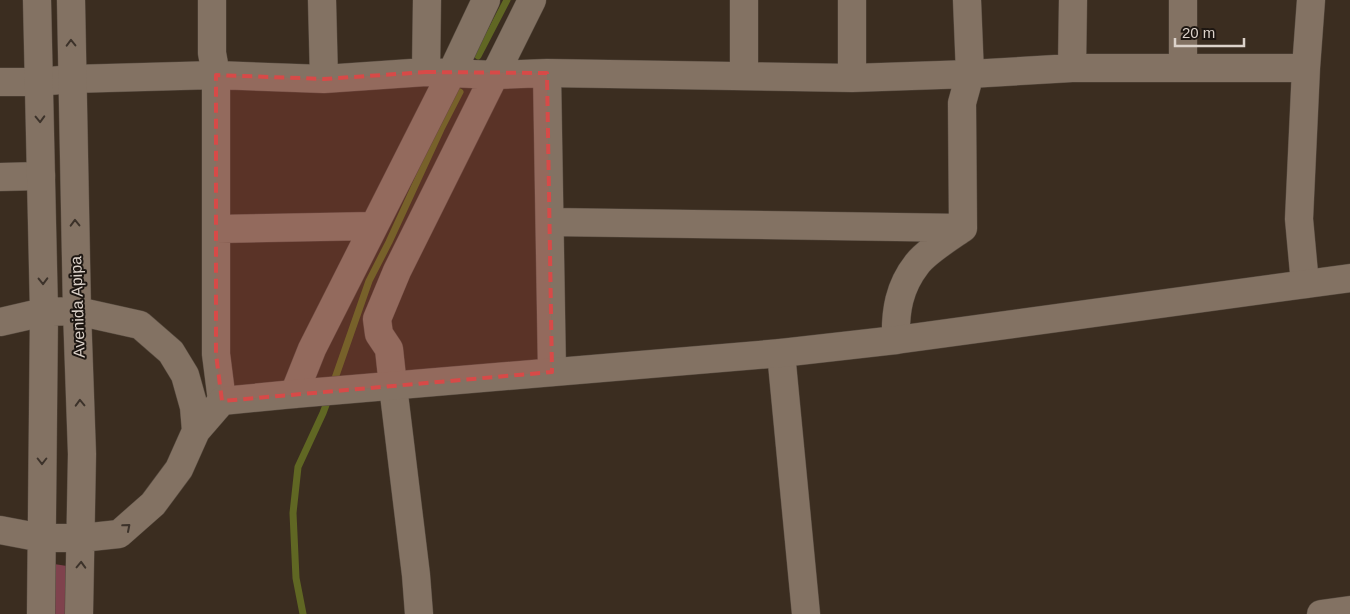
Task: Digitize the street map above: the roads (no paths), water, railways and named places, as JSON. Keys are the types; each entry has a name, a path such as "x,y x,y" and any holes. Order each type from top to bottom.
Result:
{"street":[{"name":"Avenida Apipa","path":"37,0 44,312 41,614"},
{"name":"Avenida Apipa","path":"71,0 76,311 82,454 79,614"},
{"path":"212,0 212,53 216,75 216,354 222,402"},
{"path":"322,0 324,79"},
{"path":"427,0 438,73"},
{"path":"294,394 312,349 373,226 438,73 486,0"},
{"path":"420,614 389,349 379,334 377,319 397,271 532,0"},
{"path":"744,0 744,76"},
{"path":"852,0 852,78"},
{"path":"963,228 962,103 970,74 967,0"},
{"path":"1072,68 1073,0"},
{"path":"1183,0 1183,68"},
{"path":"1306,284 1298,220 1311,0"},
{"path":"0,82 216,75 324,79 438,73 852,78 1072,68 1306,68"},
{"path":"547,73 552,372"},
{"path":"0,177 41,176"},
{"path":"550,222 963,228"},
{"path":"216,229 373,226"},
{"path":"896,340 895,318 904,286 918,263 936,247 963,228"},
{"path":"0,530 42,538 81,538 119,534 153,504 178,469 196,431 222,402 294,394 781,354 1350,278"},
{"path":"0,322 44,312 76,311 140,325 171,352 185,375 194,407 196,431"},
{"path":"781,354 806,614"},
{"path":"1321,614 1350,610"}],"waterway":[{"path":"478,56 507,0"},
{"path":"333,384 369,281 460,92"},
{"path":"303,614 296,578 293,513 298,467 329,397"}]}
